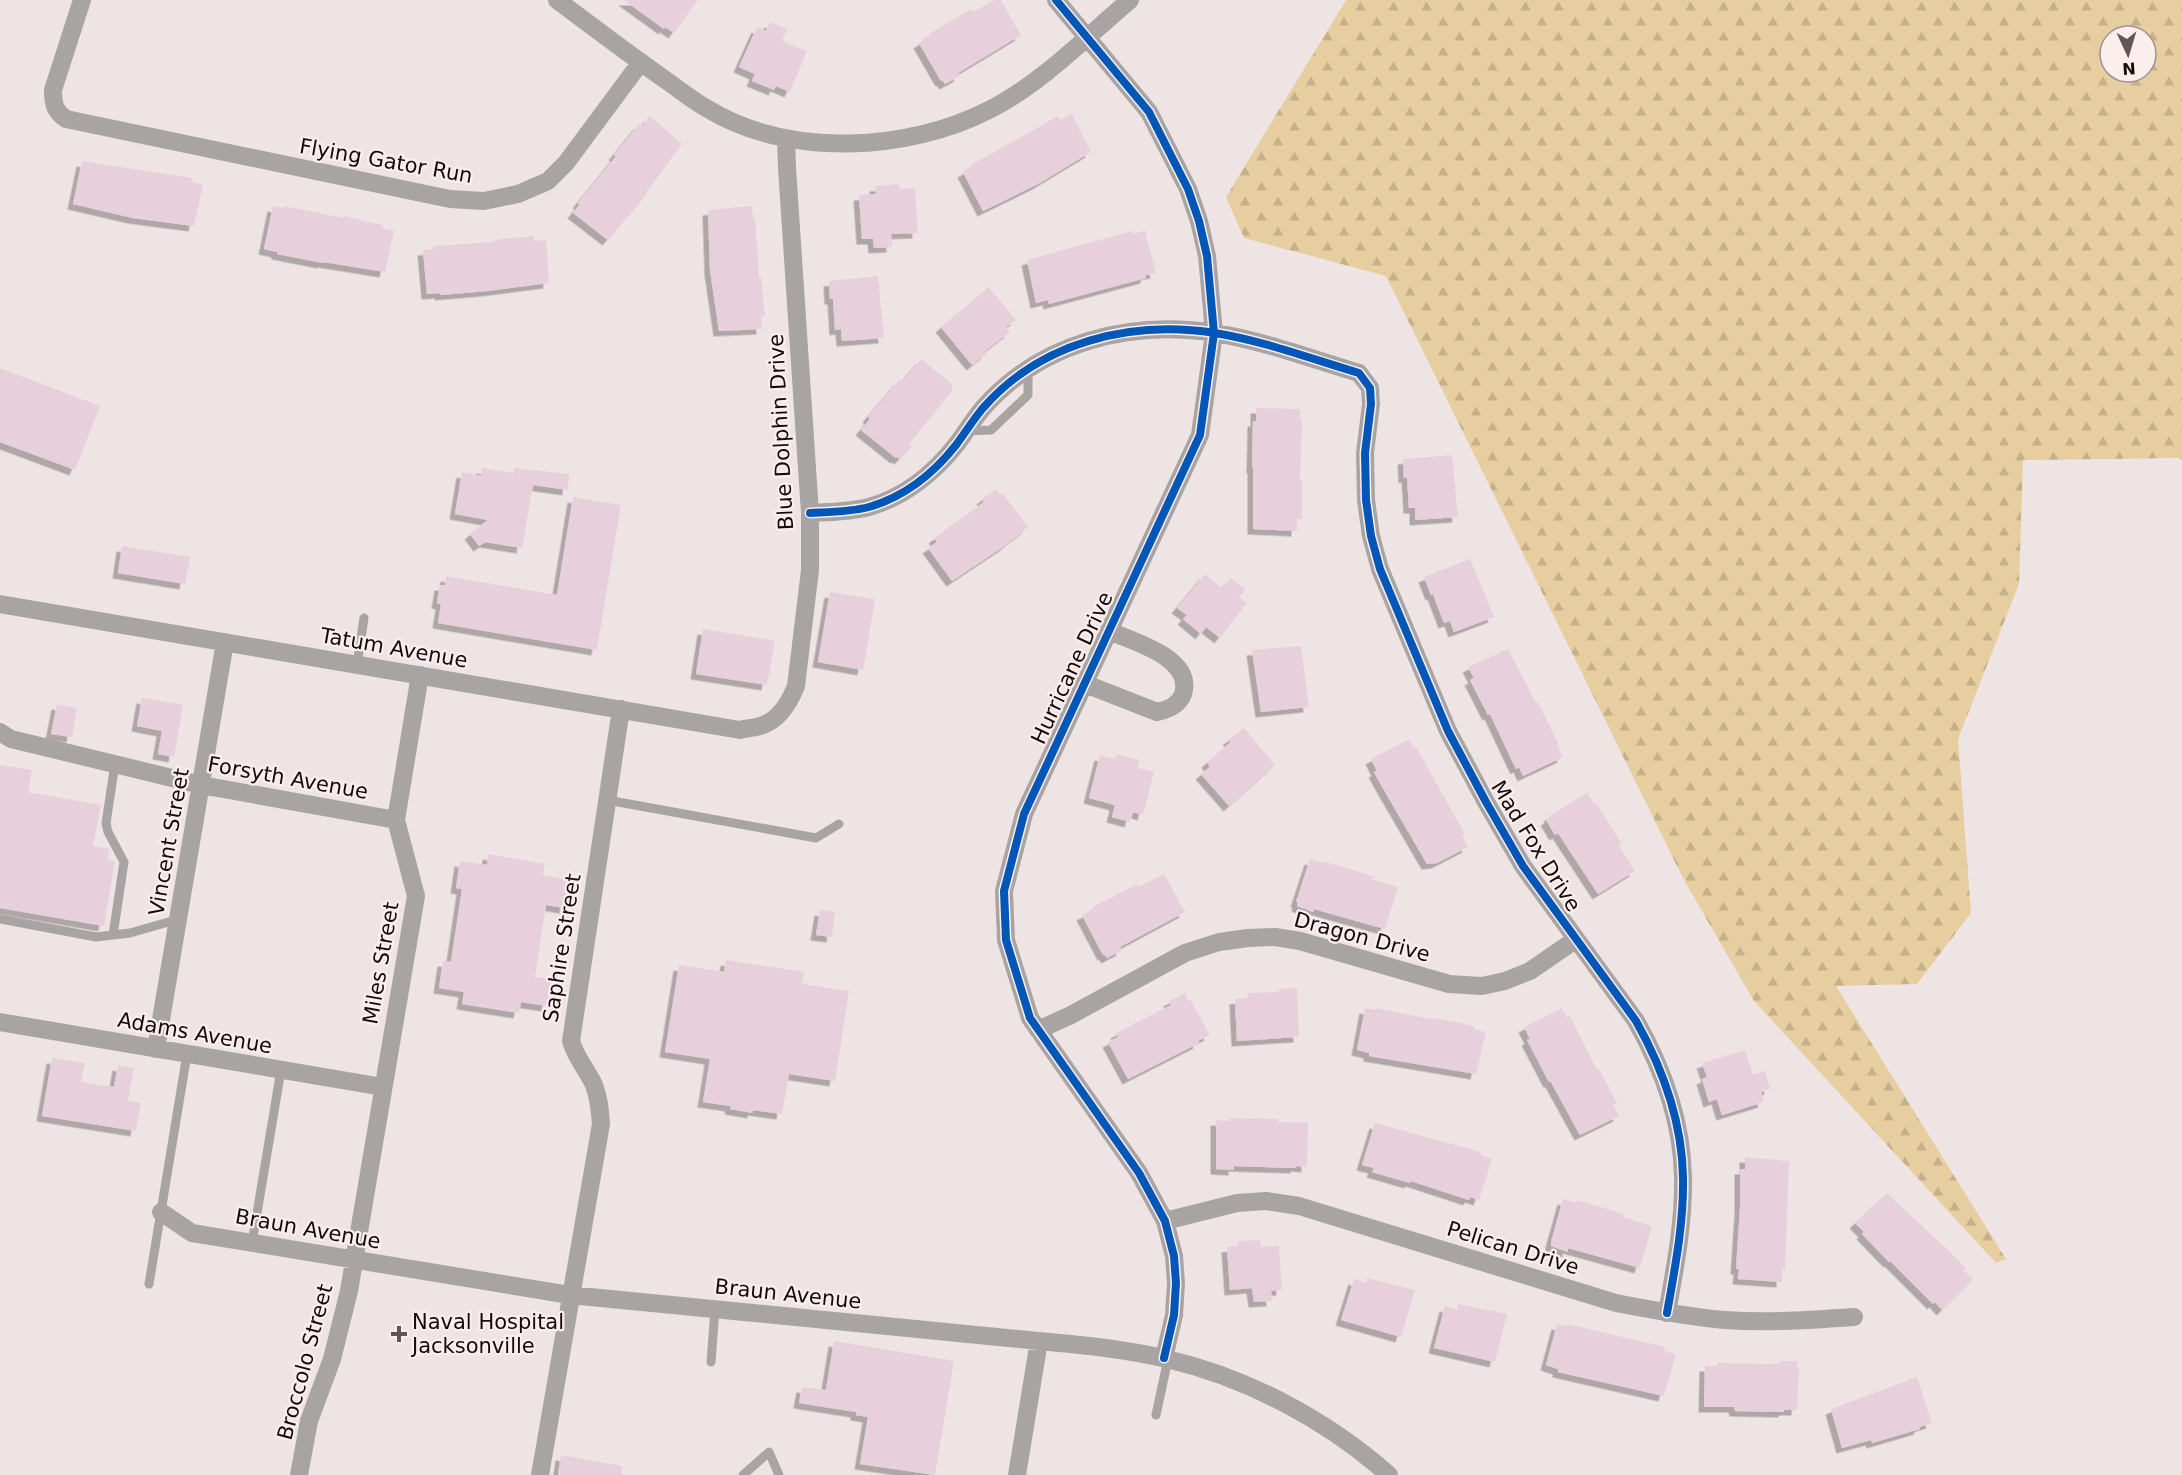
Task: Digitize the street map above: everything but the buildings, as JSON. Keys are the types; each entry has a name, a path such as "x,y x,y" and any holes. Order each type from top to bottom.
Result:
{"street":[{"name":"Flying Gator Run","path":"82,0 53,90 56,112 66,120 450,199 484,201 518,194 548,181 566,163 641,62"},
{"path":"557,0 708,110 755,132 818,143 873,142 920,135 953,125 991,109 1031,84 1130,0"},
{"name":"Hurricane Drive","path":"1056,0 1149,112 1188,189 1199,221 1207,256 1214,333 1200,435 1024,814 1004,891 1006,940 1028,1011 1038,1030 1139,1173 1165,1221 1174,1256 1176,1283 1174,1315 1166,1358"},
{"name":"Blue Dolphin Drive","path":"778,716 789,702 796,686 810,570 810,513 786,139"},
{"path":"810,513 861,509 888,500 911,488 934,470 983,408 1010,382 1068,347 1096,338 1127,332 1156,330 1214,333"},
{"name":"Mad Fox Drive","path":"1214,333 1248,340 1359,373 1370,388 1371,404 1365,453 1366,500 1371,536 1380,569 1448,731 1523,866 1636,1021 1651,1048 1670,1094 1679,1136 1683,1176 1676,1258 1667,1313"},
{"name":"Tatum Avenue","path":"0,604 740,729 764,725 778,716"},
{"path":"1083,683 1157,712 1167,710 1182,697 1184,676 1178,666 1169,659 1109,631"},
{"name":"Vincent Street","path":"156,1049 225,642"},
{"name":"Miles Street","path":"354,1260 416,896 396,820 420,675"},
{"name":"Saphire Street","path":"540,1475 601,1124 599,1101 593,1083 576,1057 571,1041 621,710"},
{"name":"Forsyth Avenue","path":"0,732 12,739 201,785 396,820"},
{"name":"Dragon Drive","path":"1038,1030 1071,1015 1185,953 1219,942 1275,937 1300,941 1449,984 1482,986 1505,981 1530,971 1575,940"},
{"name":"Adams Avenue","path":"0,1022 383,1087"},
{"name":"Pelican Drive","path":"1165,1221 1237,1203 1266,1201 1299,1206 1616,1303 1667,1313 1726,1320 1854,1317"},
{"name":"Braun Avenue","path":"161,1212 192,1233 570,1295 1039,1341 1113,1349 1166,1358 1215,1373 1272,1396 1369,1457 1389,1475"},
{"name":"Broccolo Street","path":"299,1475 309,1420 332,1359 349,1292 354,1260"},
{"path":"1017,1475 1039,1341"}],"lane":[{"path":"357,664 364,618"},
{"path":"113,935 124,862 108,832 106,823 115,764"},
{"path":"607,800 816,838 838,824"},
{"path":"0,919 96,937 130,933 178,919"},
{"path":"149,1284 187,1054"},
{"path":"252,1243 281,1070"},
{"path":"711,1362 715,1309"},
{"path":"1156,1415 1166,1358"},
{"path":"743,1475 769,1452 778,1475"}],"green space":[{"path":"1346,0 2182,0 2182,460 2178,458 2023,460 2019,584 1958,739 1971,913 1917,984 1836,986 2006,1259 1996,1263 1754,1001 1684,880 1386,276 1244,238 1226,197"}],"cycle path":[{"path":"1056,0 1149,112 1188,189 1199,221 1207,256 1214,333 1200,435 1024,814 1004,891 1006,940 1030,1018 1139,1173 1165,1221 1174,1256 1176,1283 1174,1315 1164,1358"},
{"path":"810,513 869,507 906,490 938,465 983,408 1006,385 1059,352 1089,341 1151,330 1215,333 1270,345 1359,373 1370,388 1371,404 1365,453 1366,500 1371,536 1380,569 1448,731 1523,866 1636,1021 1655,1058 1669,1096 1682,1156 1683,1194 1678,1245 1667,1313"}],"place":[{"name":"Naval Hospital Jacksonville","path":"399,1334"}]}
